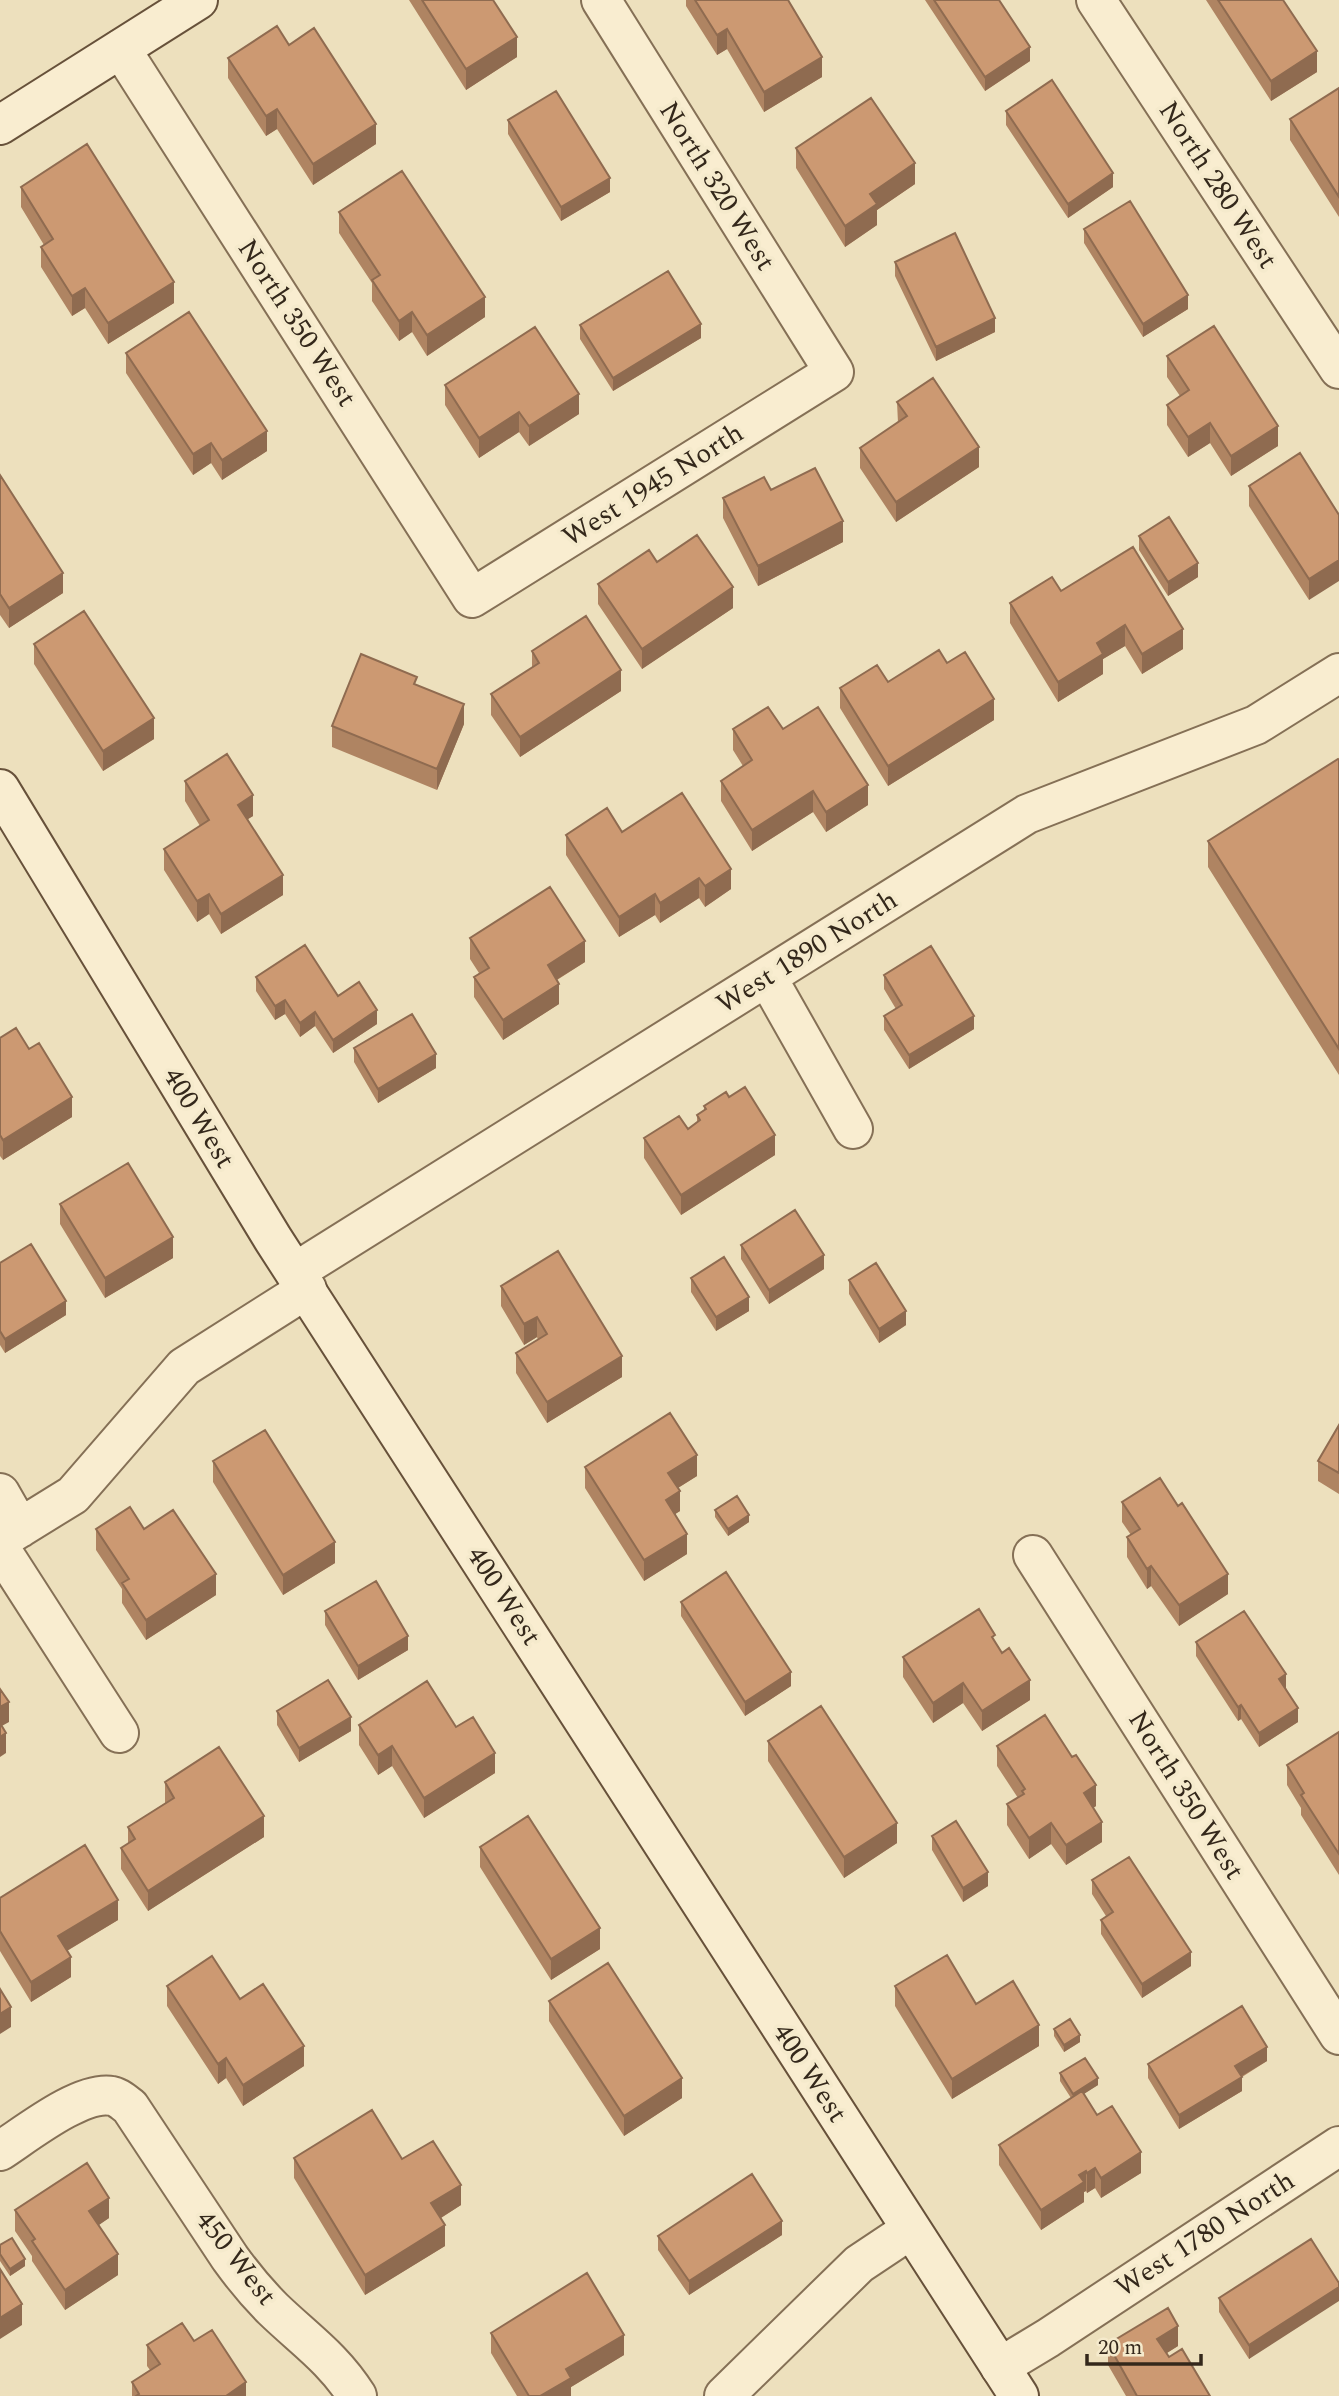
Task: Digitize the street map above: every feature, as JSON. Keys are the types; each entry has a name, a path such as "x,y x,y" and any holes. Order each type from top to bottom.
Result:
{"street":[{"path":"0,125 198,0"},
{"name":"North 320 West","path":"601,0 834,372"},
{"name":"North 280 West","path":"1096,0 1338,366"},
{"name":"North 350 West","path":"121,49 472,598"},
{"name":"West 1945 North","path":"472,598 834,372"},
{"name":"West 1890 North","path":"7,1539 73,1495 184,1367 301,1281 767,977 1027,814 1256,725 1339,673"},
{"name":"400 West","path":"0,789 301,1281 1010,2382"},
{"path":"767,977 853,1129"},
{"path":"0,1493 7,1539 119,1733"},
{"name":"North 350 West","path":"1033,1555 1339,2035"},
{"name":"450 West","path":"0,2151 62,2111 87,2099 115,2096 130,2107 248,2281 273,2309 319,2348 357,2396"},
{"name":"West 1780 North","path":"1010,2382 1339,2146"},
{"path":"724,2396 859,2264 910,2230"}],"building":[{"path":"422,0 493,0 517,37 466,69"},
{"path":"695,0 788,0 822,57 764,92 727,29 717,35"},
{"path":"934,0 999,0 1030,47 985,77"},
{"path":"1218,0 1283,0 1317,51 1271,81"},
{"path":"277,26 289,45 314,28 376,124 313,164 277,109 266,116 228,58"},
{"path":"1052,80 1113,173 1068,204 1006,111"},
{"path":"1339,88 1339,197 1290,119"},
{"path":"556,91 610,178 561,207 508,120"},
{"path":"871,98 915,163 870,194 877,204 845,226 796,148"},
{"path":"87,144 174,282 108,323 85,288 72,296 41,247 53,239 21,187"},
{"path":"402,171 485,297 427,335 412,312 399,321 372,280 380,275 339,212"},
{"path":"1130,201 1188,295 1143,324 1084,229"},
{"path":"955,233 995,318 936,347 895,262"},
{"path":"668,271 701,324 613,378 580,325"},
{"path":"189,312 267,431 222,460 211,443 193,454 126,353"},
{"path":"1214,326 1278,426 1231,456 1210,423 1188,437 1167,405 1189,390 1167,356"},
{"path":"535,327 579,394 529,426 519,412 479,438 445,385"},
{"path":"933,378 979,447 896,502 860,448 907,416 897,402"},
{"path":"1300,453 1339,515 1339,560 1309,579 1249,486"},
{"path":"815,468 843,521 758,566 723,498 764,477 771,490"},
{"path":"0,475 63,573 9,608 0,594"},
{"path":"1169,517 1198,563 1168,582 1139,536"},
{"path":"697,535 733,587 642,649 598,584 649,550 657,562"},
{"path":"1133,547 1183,629 1142,654 1125,625 1097,643 1103,654 1058,682 1010,603 1052,577 1061,591"},
{"path":"84,611 154,718 103,751 34,644"},
{"path":"586,616 621,670 520,737 491,694 539,663 532,651"},
{"path":"939,650 947,663 965,652 994,699 888,766 840,688 877,665 888,682"},
{"path":"361,654 417,677 414,684 464,704 437,769 332,726"},
{"path":"768,707 783,729 818,707 868,785 826,812 813,791 752,830 721,781 752,760 733,729"},
{"path":"227,754 253,795 238,805 283,875 221,914 209,894 197,901 164,849 209,820 185,781"},
{"path":"1339,760 1339,1049 1208,841"},
{"path":"682,793 731,869 705,886 699,878 660,903 655,894 619,917 566,835 607,808 622,832"},
{"path":"550,887 585,941 548,965 559,984 503,1020 474,977 489,968 470,938"},
{"path":"305,945 338,996 359,982 377,1010 333,1040 315,1012 300,1023 285,1000 275,1006 256,977"},
{"path":"931,946 974,1016 909,1055 884,1016 902,1005 884,975"},
{"path":"412,1014 436,1054 378,1089 354,1048"},
{"path":"16,1028 29,1049 39,1043 72,1097 3,1140 0,1135 0,1038"},
{"path":"745,1087 775,1135 681,1195 644,1138 679,1116 688,1129 700,1120 697,1115 706,1109 704,1106 726,1092 729,1097"},
{"path":"128,1163 173,1237 105,1278 60,1204"},
{"path":"795,1210 824,1255 769,1290 741,1245"},
{"path":"31,1244 66,1301 5,1339 0,1331 0,1263"},
{"path":"558,1251 622,1356 547,1402 516,1353 547,1334 537,1317 524,1324 501,1286"},
{"path":"724,1257 749,1297 716,1317 691,1278"},
{"path":"876,1263 906,1311 879,1329 849,1280"},
{"path":"670,1413 697,1455 668,1473 680,1491 666,1500 687,1534 644,1560 585,1467"},
{"path":"1339,1425 1339,1473 1318,1461"},
{"path":"265,1430 335,1542 283,1575 213,1461"},
{"path":"1160,1478 1178,1506 1182,1503 1228,1574 1179,1605 1151,1566 1147,1569 1127,1537 1140,1529 1122,1502"},
{"path":"737,1496 749,1515 728,1529 715,1510"},
{"path":"130,1507 144,1529 173,1510 216,1574 146,1620 122,1583 129,1579 96,1529"},
{"path":"726,1572 791,1672 745,1702 681,1602"},
{"path":"376,1581 408,1636 358,1666 325,1611"},
{"path":"979,1609 995,1635 992,1637 1002,1653 1009,1648 1030,1680 982,1711 963,1683 933,1703 903,1657"},
{"path":"1244,1611 1286,1674 1279,1679 1298,1708 1259,1733 1241,1705 1238,1707 1196,1642"},
{"path":"328,1680 351,1717 299,1748 277,1711"},
{"path":"427,1681 456,1727 473,1717 495,1753 424,1798 392,1746 378,1755 359,1725"},
{"path":"0,1689 9,1702 0,1707"},
{"path":"821,1706 897,1823 844,1857 768,1741"},
{"path":"1045,1715 1072,1757 1076,1755 1096,1785 1084,1793 1102,1822 1066,1845 1051,1823 1029,1838 1007,1804 1024,1794 1022,1791 1025,1789 997,1746"},
{"path":"0,1723 6,1733 0,1737"},
{"path":"1339,1732 1339,1854 1301,1795 1304,1793 1287,1765"},
{"path":"219,1747 264,1816 148,1891 121,1848 135,1839 128,1827 174,1798 165,1782"},
{"path":"528,1816 600,1928 551,1959 480,1847"},
{"path":"956,1821 988,1872 963,1888 932,1836"},
{"path":"85,1845 118,1900 58,1936 71,1957 31,1982 0,1931 0,1898"},
{"path":"1129,1857 1191,1952 1142,1984 1101,1920 1113,1912 1092,1880"},
{"path":"947,1955 976,2004 1013,1981 1039,2025 952,2079 895,1986"},
{"path":"212,1956 240,1999 263,1984 304,2046 243,2085 226,2058 218,2064 167,1986"},
{"path":"608,1963 682,2078 624,2116 549,2001"},
{"path":"0,1989 11,2007 0,2014"},
{"path":"1242,2006 1267,2047 1235,2066 1242,2077 1179,2115 1148,2064"},
{"path":"1070,2019 1080,2035 1064,2045 1054,2029"},
{"path":"1085,2058 1098,2078 1073,2094 1060,2073"},
{"path":"1082,2091 1097,2115 1112,2106 1141,2152 1101,2178 1095,2168 1079,2175 1084,2182 1041,2210 999,2145"},
{"path":"372,2110 402,2159 433,2141 461,2185 431,2203 445,2225 365,2275 294,2158"},
{"path":"87,2163 109,2198 89,2211 118,2254 65,2290 15,2210"},
{"path":"752,2174 782,2221 689,2281 658,2236"},
{"path":"12,2238 25,2259 10,2269 0,2254 0,2245"},
{"path":"1311,2239 1339,2287 1249,2345 1219,2298"},
{"path":"0,2269 22,2304 0,2318"},
{"path":"587,2273 624,2335 566,2369 571,2378 540,2396 529,2396 491,2333"},
{"path":"1168,2308 1178,2326 1157,2339 1169,2357 1182,2349 1210,2396 1137,2396 1108,2344"},
{"path":"182,2323 194,2341 212,2330 246,2382 226,2396 136,2396 139,2394 132,2382 160,2364 147,2345"}]}
